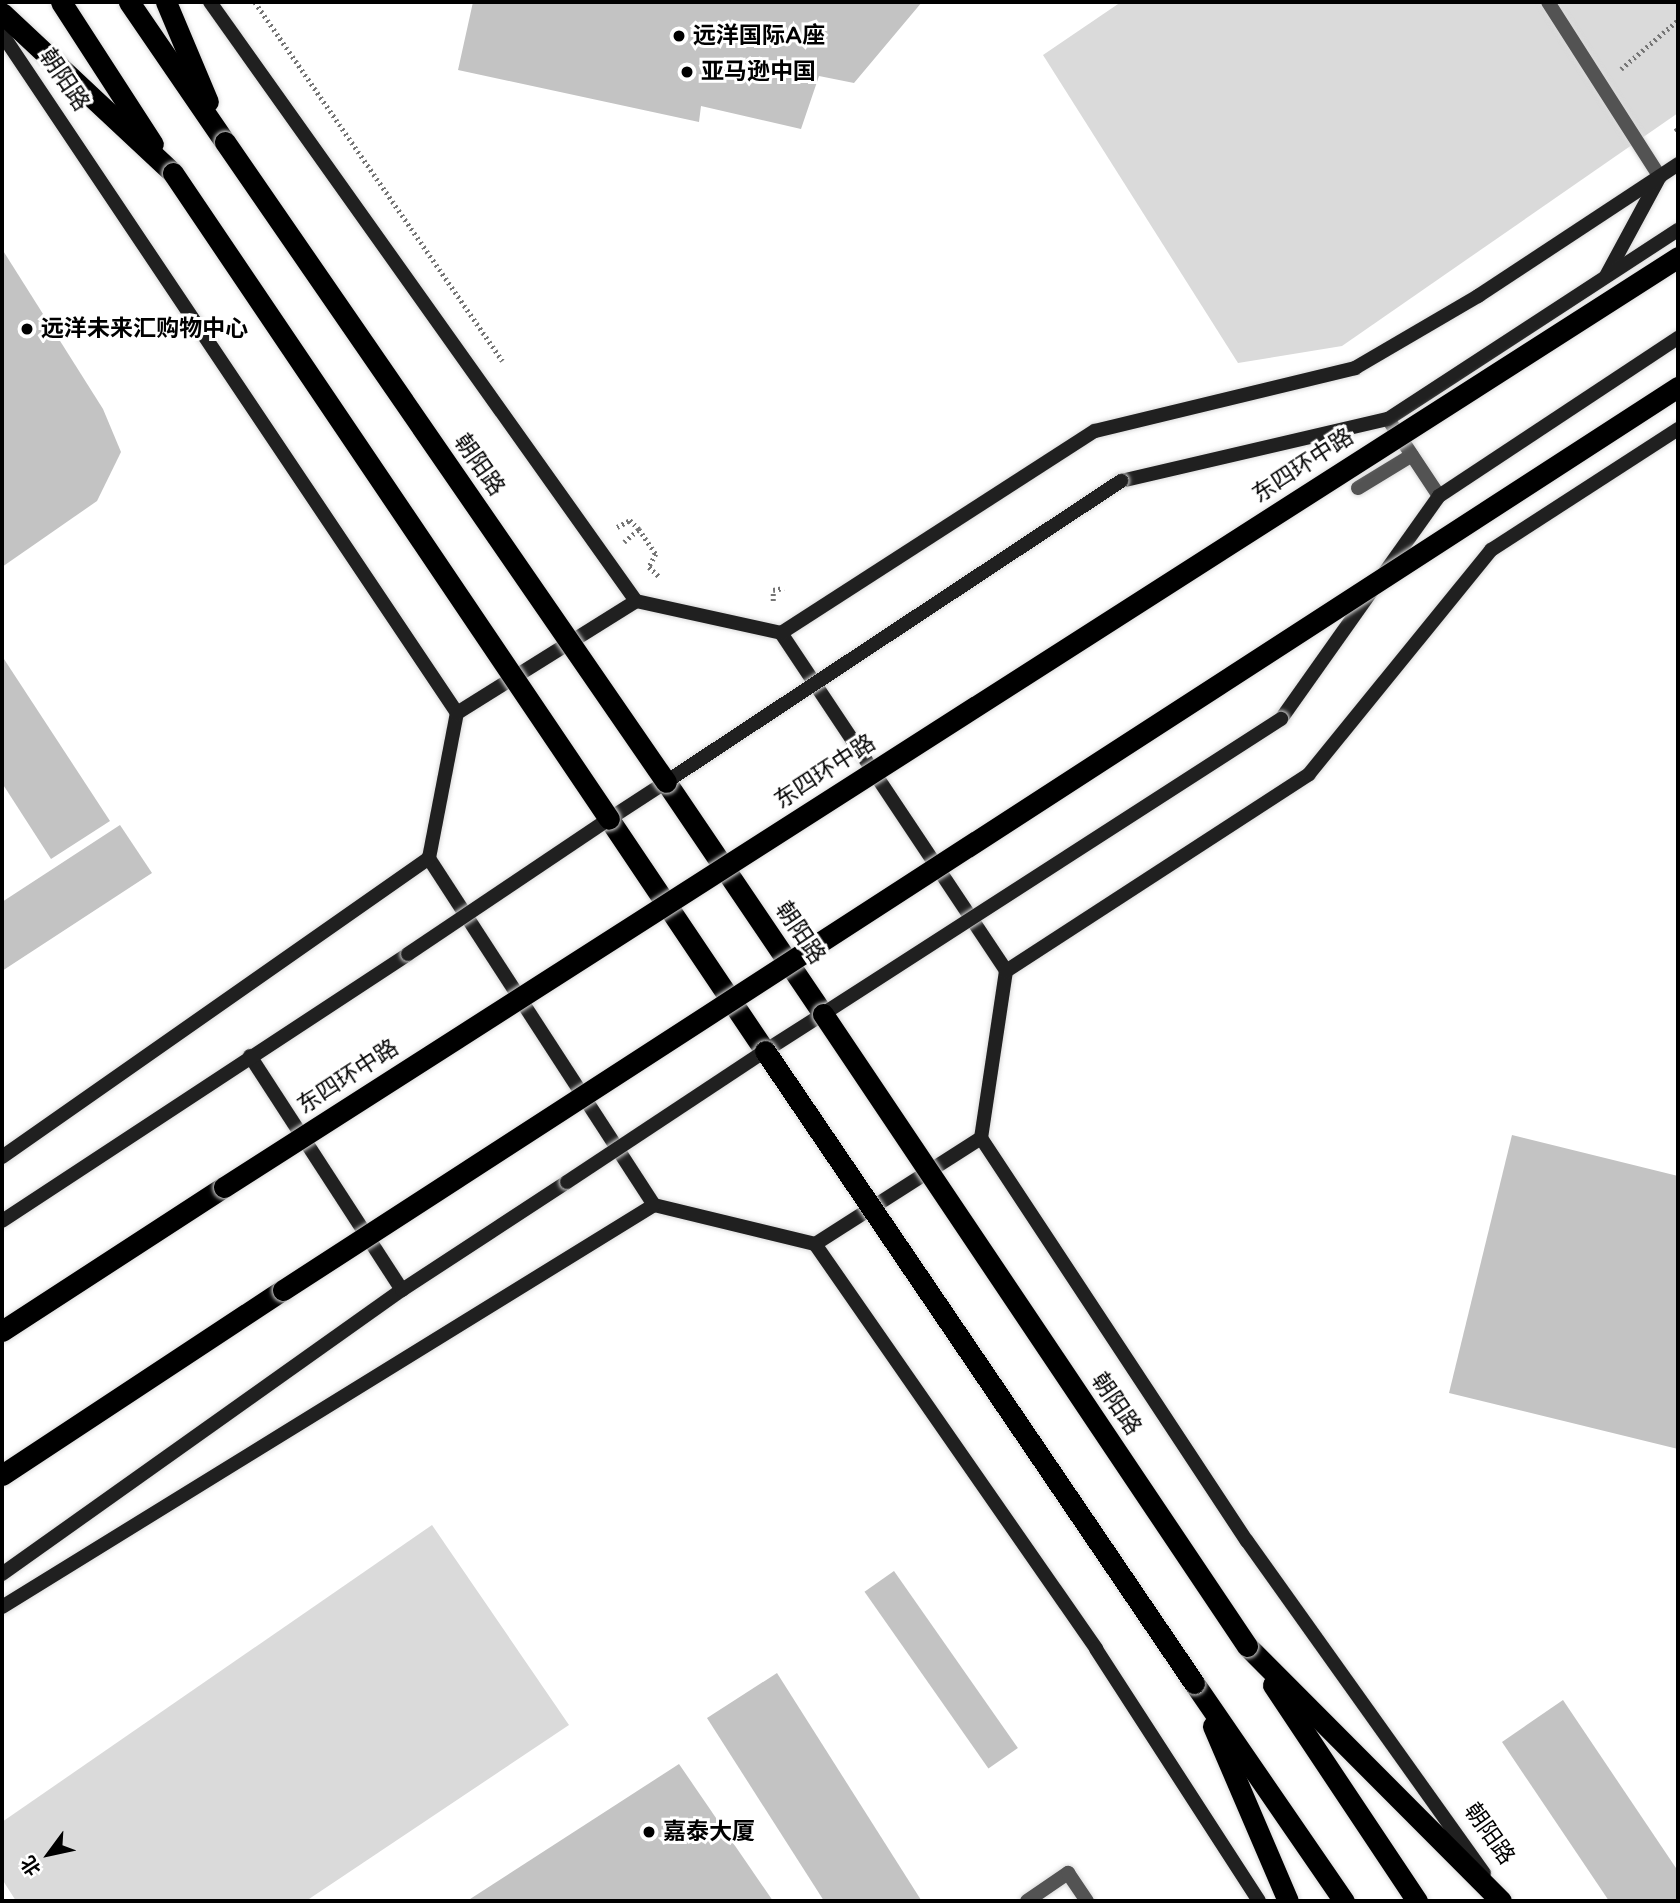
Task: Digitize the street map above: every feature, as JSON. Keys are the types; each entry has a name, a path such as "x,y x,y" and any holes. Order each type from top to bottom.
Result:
{"highway":[{"name":"朝阳路","path":"61,2 173,173 765,1051 1344,1901"},
{"name":"朝阳路","path":"129,2 666,782 1417,1901"},
{"path":"166,2 225,142"},
{"path":"2,13 173,173"},
{"name":"东四环中路","path":"2,1331 1678,257"},
{"path":"2,1475 283,1290 1678,387"},
{"path":"1247,1646 1503,1901"},
{"path":"1194,1683 1288,1901"}],"street":[{"path":"210,2 636,601 781,633 1006,971 981,1138 815,1244"},
{"name":"朝阳路","path":"2,34 457,713"},
{"path":"781,633 1095,432 1355,368 1478,296 1678,164"},
{"path":"1660,177 1678,175"},
{"path":"1605,278 1660,177"},
{"name":"东四环中路","path":"609,820 1121,481 1388,419 1678,230"},
{"path":"2,1574 402,1290 765,1051 1281,719 1439,496 1678,338"},
{"path":"1006,971 1309,774 1491,550 1678,429"},
{"path":"636,601 457,713 429,858 654,1205 815,1244 1096,1649 1259,1901"},
{"path":"2,1221 609,820"},
{"path":"2,1157 429,858"},
{"path":"250,1056 402,1290"},
{"name":"朝阳路","path":"981,1138 1247,1541 1503,1901"},
{"path":"2,1607 654,1205"}],"lane":[{"path":"1548,2 1660,177"},
{"path":"1388,419 1439,496"},
{"path":"1358,488 1412,455"},
{"path":"1027,1901 1068,1873 1087,1901"}],"path":[{"path":"255,2 508,368"},
{"path":"1601,84 1661,39 1678,20"},
{"path":"609,516 617,527 630,520 646,537 656,554 649,567 663,579"},
{"path":"774,601 773,590 784,588"},
{"path":"761,598 774,601 783,599"}],"shaded area":[{"path":"1121,2 1678,2 1678,113 1342,346 1238,363 1043,55"},
{"path":"432,1525 569,1725 306,1901 16,1901 2,1879 2,1822"}],"building":[{"name":"远洋国际A座","path":"473,2 922,2 854,83 819,76 801,129 701,106 699,122 458,70"},
{"name":"远洋未来汇购物中心","path":"2,249 103,409 121,452 97,501 2,567"},
{"path":"2,656 110,821 51,859 2,783"},
{"path":"120,825 152,873 2,971 2,902"},
{"path":"1512,1135 1678,1176 1678,1449 1449,1393"},
{"path":"894,1571 1018,1748 988,1769 865,1592"},
{"path":"777,1673 921,1900 824,1901 707,1718"},
{"path":"1563,1700 1678,1871 1678,1901 1609,1901 1502,1742"},
{"name":"嘉泰大厦","path":"679,1764 773,1901 467,1901"}],"place":[{"name":"远洋国际A座","path":"679,36"},
{"name":"亚马逊中国","path":"687,72"},
{"name":"远洋未来汇购物中心","path":"27,329"},
{"name":"嘉泰大厦","path":"649,1832"}]}
